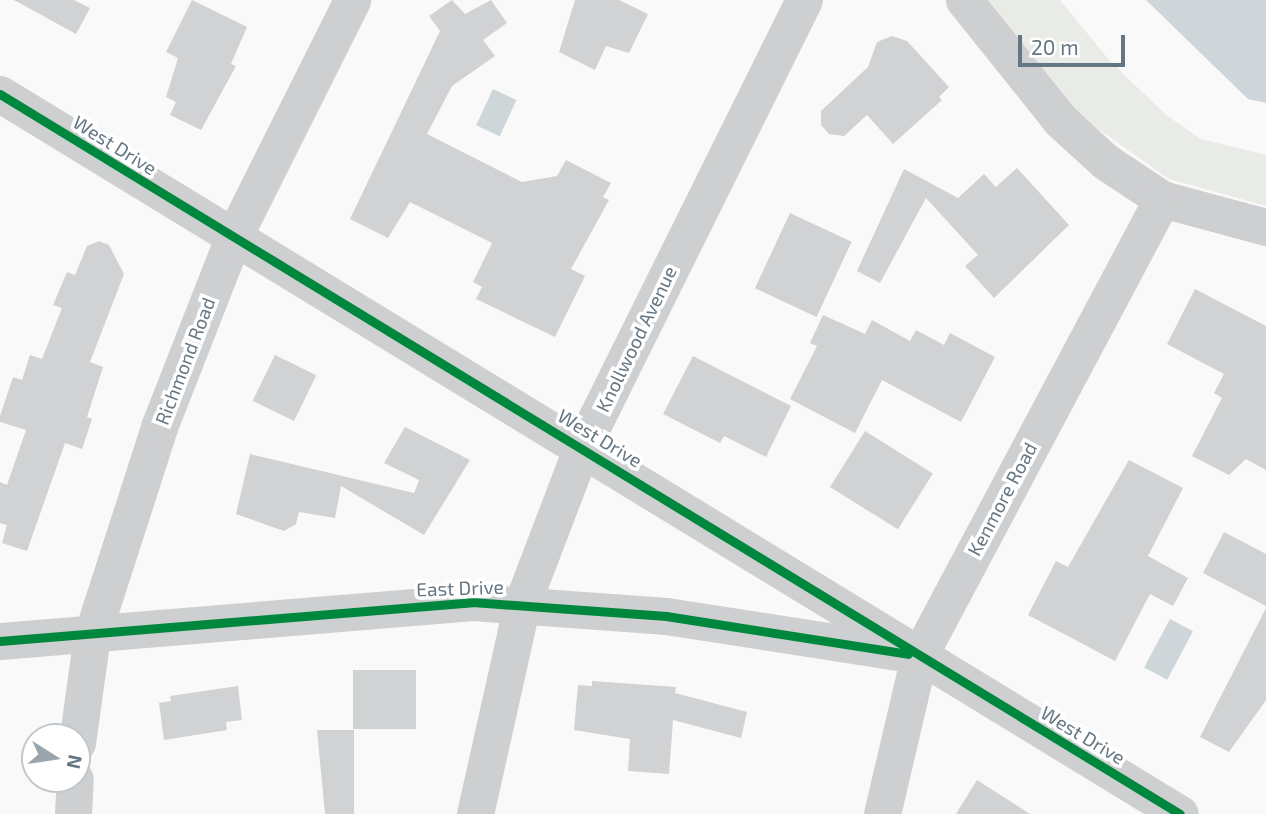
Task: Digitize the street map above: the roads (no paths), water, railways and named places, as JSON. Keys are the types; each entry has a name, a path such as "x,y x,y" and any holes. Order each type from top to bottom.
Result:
{"street":[{"name":"Richmond Road","path":"80,723 92,635 159,427 233,238 352,0"},
{"name":"Knollwood Avenue","path":"475,814 522,604 582,447 804,0"},
{"path":"964,0 1060,120 1106,163 1162,199 1266,227"},
{"name":"West Drive","path":"0,94 1180,814"},
{"name":"Kenmore Road","path":"882,814 919,656 1162,199"},
{"name":"East Drive","path":"1,640 92,635 472,602 666,616 919,656"},
{"path":"73,814 74,793"}]}
